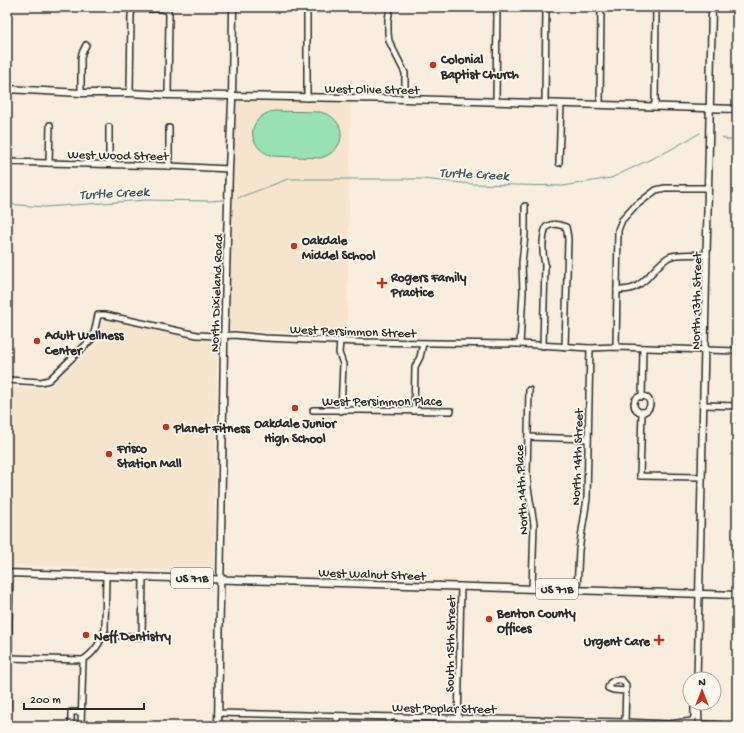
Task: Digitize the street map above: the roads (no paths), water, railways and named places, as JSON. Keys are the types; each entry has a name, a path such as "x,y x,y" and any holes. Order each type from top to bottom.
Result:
{"main road":[{"name":"North Dixieland Road","path":"218,726 224,336 232,96 233,7"},
{"name":"North 13th Street","path":"699,595 706,350 712,7"},
{"name":"West Olive Street","path":"7,89 81,93 405,99 737,109"},
{"name":"West Walnut Street","path":"9,573 737,595"}],"street":[{"path":"390,7 388,20 389,41 405,73 405,99"},
{"path":"496,102 497,7"},
{"path":"545,103 546,7"},
{"path":"600,105 601,7"},
{"path":"655,106 656,7"},
{"path":"130,93 132,11 160,9 167,10 169,14 168,95"},
{"path":"307,98 308,15"},
{"path":"81,93 82,58 86,45"},
{"path":"559,163 561,104"},
{"path":"49,163 50,125"},
{"path":"109,127 109,164"},
{"path":"169,128 169,166"},
{"name":"West Wood Street","path":"7,162 109,164 229,169"},
{"path":"616,347 618,230 622,220 634,206 656,190 665,188 708,188"},
{"path":"520,344 525,206"},
{"path":"543,346 545,264 543,257 543,233 546,227 550,224 559,224 566,227 568,232 566,347"},
{"path":"617,290 632,288 639,285 670,257 679,255 707,255"},
{"name":"West Persimmon Street","path":"7,380 41,382 49,380 92,338 98,315 105,315 197,335 340,342 520,344 590,348 616,347 737,351"},
{"path":"340,342 339,353 343,364 341,410"},
{"path":"414,411 415,367 420,357 423,344"},
{"name":"North 14th Street","path":"577,590 579,550 587,499 590,348"},
{"path":"642,397 643,348"},
{"name":"North 14th Place","path":"529,390 527,474 534,524 532,589"},
{"path":"642,397 647,399 650,403 649,408 642,412 636,409 634,404 636,399 642,397"},
{"path":"704,405 737,406"},
{"name":"West Persimmon Place","path":"313,410 451,411"},
{"path":"642,412 640,476 702,477"},
{"path":"528,437 588,439"},
{"path":"7,723 9,573"},
{"path":"8,658 83,660 89,655 102,640 105,629 106,576"},
{"path":"103,635 142,637 143,577"},
{"name":"South 15th Street","path":"458,726 461,586"},
{"path":"697,671 699,595"},
{"path":"81,726 83,660"},
{"path":"625,722 626,691"},
{"path":"692,724 694,711"},
{"path":"698,711 699,724 721,726"},
{"path":"71,726 71,712 81,712"},
{"name":"West Poplar Street","path":"218,713 669,724 692,724 696,720 699,724"},
{"path":"337,716 337,726"},
{"path":"389,717 389,726"},
{"path":"400,717 400,726"},
{"name":"West Poplar Street","path":"669,724 679,726"}],"waterway":[{"name":"Turtle Creek","path":"238,198 288,179 422,179 472,184 563,186 611,178 668,151 700,133"},
{"name":"Turtle Creek","path":"722,137 728,140 737,140"},
{"name":"Turtle Creek","path":"7,204 44,207 146,200 223,200"}],"place":[{"name":"Colonial Baptist Church","path":"433,65"},
{"name":"Oakdale Middel School","path":"294,246"},
{"name":"Rogers Family Practice","path":"382,283"},
{"name":"Adult Wellness Center","path":"37,341"},
{"name":"Oakdale Junior High School","path":"295,408"},
{"name":"Planet Fitness","path":"166,427"},
{"name":"Frisco Station Mall","path":"109,454"},
{"name":"Benton County Offices","path":"489,619"},
{"name":"Neff Dentistry","path":"86,635"},
{"name":"Urgent Care","path":"659,640"}]}
